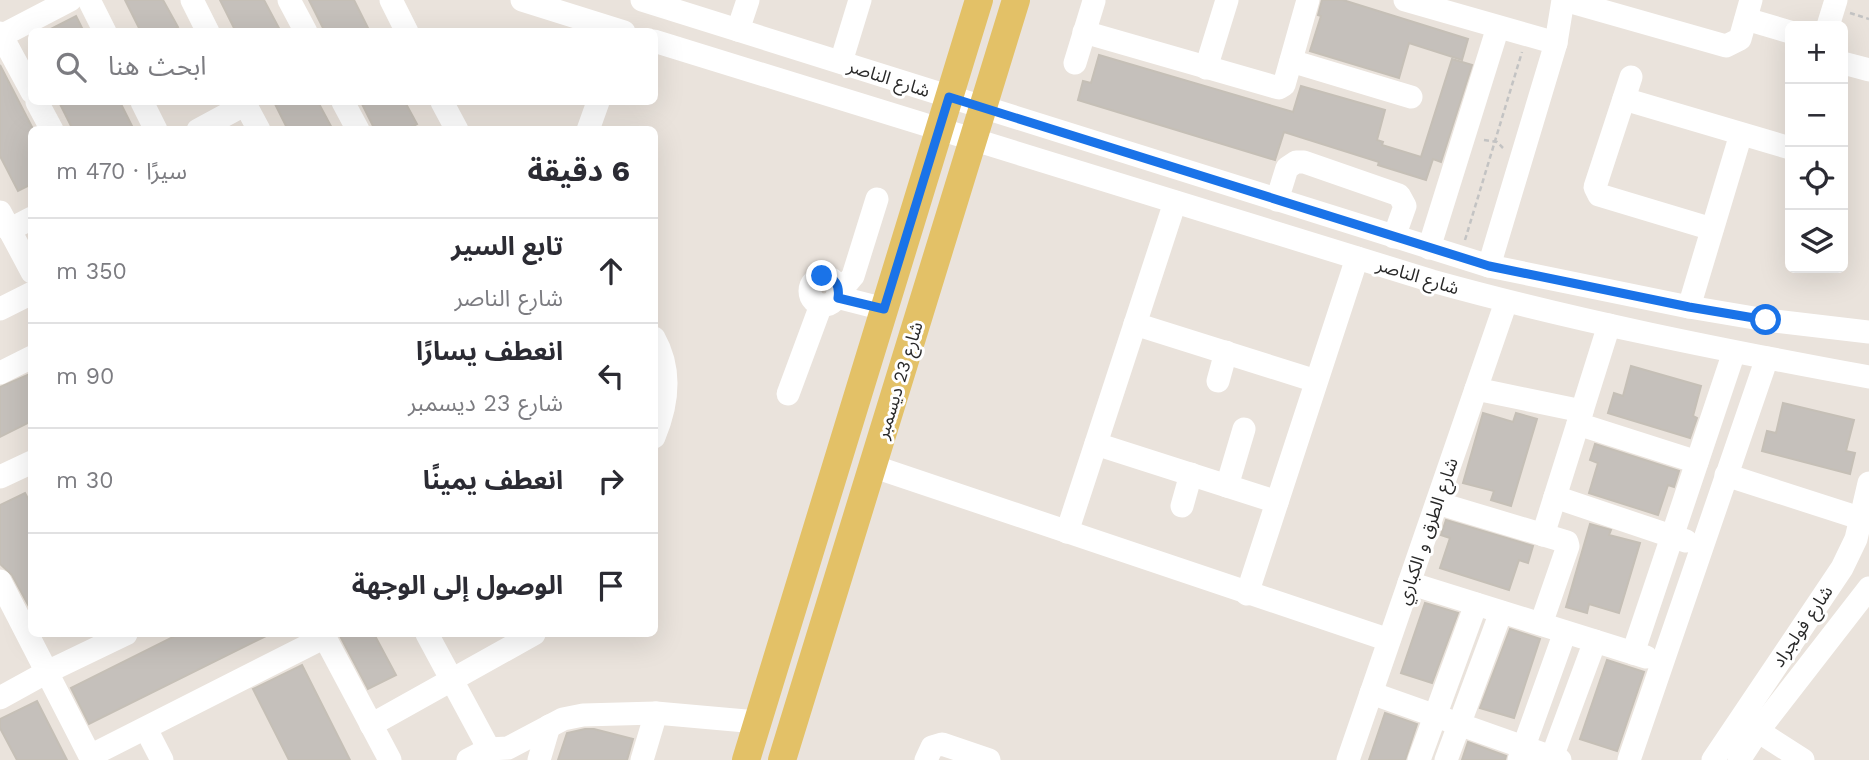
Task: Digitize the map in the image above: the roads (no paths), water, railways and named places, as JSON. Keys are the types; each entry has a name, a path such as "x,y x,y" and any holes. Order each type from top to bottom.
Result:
{"main road":[{"name":"شارع 23 ديسمبر","path":"746,760 979,0"},
{"name":"شارع 23 ديسمبر","path":"782,760 1016,0"}],"street":[{"path":"28,85 1,35 70,0"},
{"path":"89,0 103,28"},
{"path":"192,0 206,28"},
{"path":"289,0 304,28"},
{"path":"391,0 405,28"},
{"path":"523,0 611,28"},
{"name":"شارع الناصر","path":"642,0 1489,266 1689,307 1766,320 1869,331"},
{"path":"738,30 748,0"},
{"path":"841,62 860,0"},
{"path":"1206,68 1227,0"},
{"path":"1084,32 1279,88 1284,85 1308,0"},
{"path":"1406,0 1556,43"},
{"path":"1489,266 1556,43 1563,0 1720,45 1731,45 1740,39 1749,9 1785,29"},
{"path":"1830,21 1836,0"},
{"path":"1075,63 1094,1"},
{"path":"1429,248 1498,27"},
{"name":"شارع الناصر","path":"658,42 1506,302 1734,352 1869,377"},
{"path":"1290,61 1411,97"},
{"path":"1848,65 1869,71"},
{"path":"1631,76 1595,187 1597,194 1712,229"},
{"path":"1624,99 1785,146"},
{"path":"39,105 50,126"},
{"path":"144,105 154,126"},
{"path":"205,126 242,105"},
{"path":"246,105 257,126"},
{"path":"345,105 356,126"},
{"path":"444,105 455,126"},
{"path":"589,126 597,105"},
{"path":"1689,307 1741,134"},
{"path":"1277,200 1287,168 1296,162 1304,162 1399,195 1405,206 1394,237"},
{"path":"788,394 832,296 852,276 877,200"},
{"path":"1067,532 1175,202"},
{"path":"28,218 5,221 28,264"},
{"path":"1247,594 1357,258"},
{"path":"0,309 28,295"},
{"path":"832,296 884,309"},
{"name":"شارع الطرق و الكباري","path":"1348,760 1506,302"},
{"path":"1135,324 1316,381"},
{"path":"1543,535 1609,325"},
{"path":"658,347 663,359 667,386 658,424"},
{"path":"1218,381 1226,352"},
{"path":"1633,653 1734,352"},
{"path":"1629,760 1767,358"},
{"path":"0,373 28,359"},
{"path":"1476,389 1580,417 1697,462"},
{"path":"1227,486 1244,429"},
{"path":"1096,444 1277,502"},
{"path":"0,477 28,466"},
{"path":"872,466 1389,640"},
{"path":"1182,506 1191,474"},
{"path":"1726,475 1865,520"},
{"name":"شارع فولجراد","path":"1739,760 1748,725 1842,568 1865,520 1869,483"},
{"path":"1555,498 1702,546"},
{"path":"1437,503 1567,542 1568,546 1541,624"},
{"path":"1409,583 1662,663"},
{"name":"شارع فولجراد","path":"1713,760 1748,725 1869,588"},
{"path":"3,596 47,672 91,758 320,637"},
{"path":"1419,760 1476,604"},
{"path":"1446,760 1501,612"},
{"path":"1521,754 1565,632"},
{"path":"0,698 116,637"},
{"path":"325,637 390,760"},
{"path":"429,637 489,749"},
{"path":"372,725 529,637"},
{"path":"1371,693 1459,724 1521,754 1554,759 1595,641"},
{"path":"468,760 489,749 508,748 563,719 583,715 656,713 757,722"},
{"path":"642,760 656,713"},
{"path":"1748,725 1803,760"},
{"path":"539,760 549,726"},
{"path":"146,729 162,760"},
{"path":"926,760 932,747 942,744 989,760"}]}
